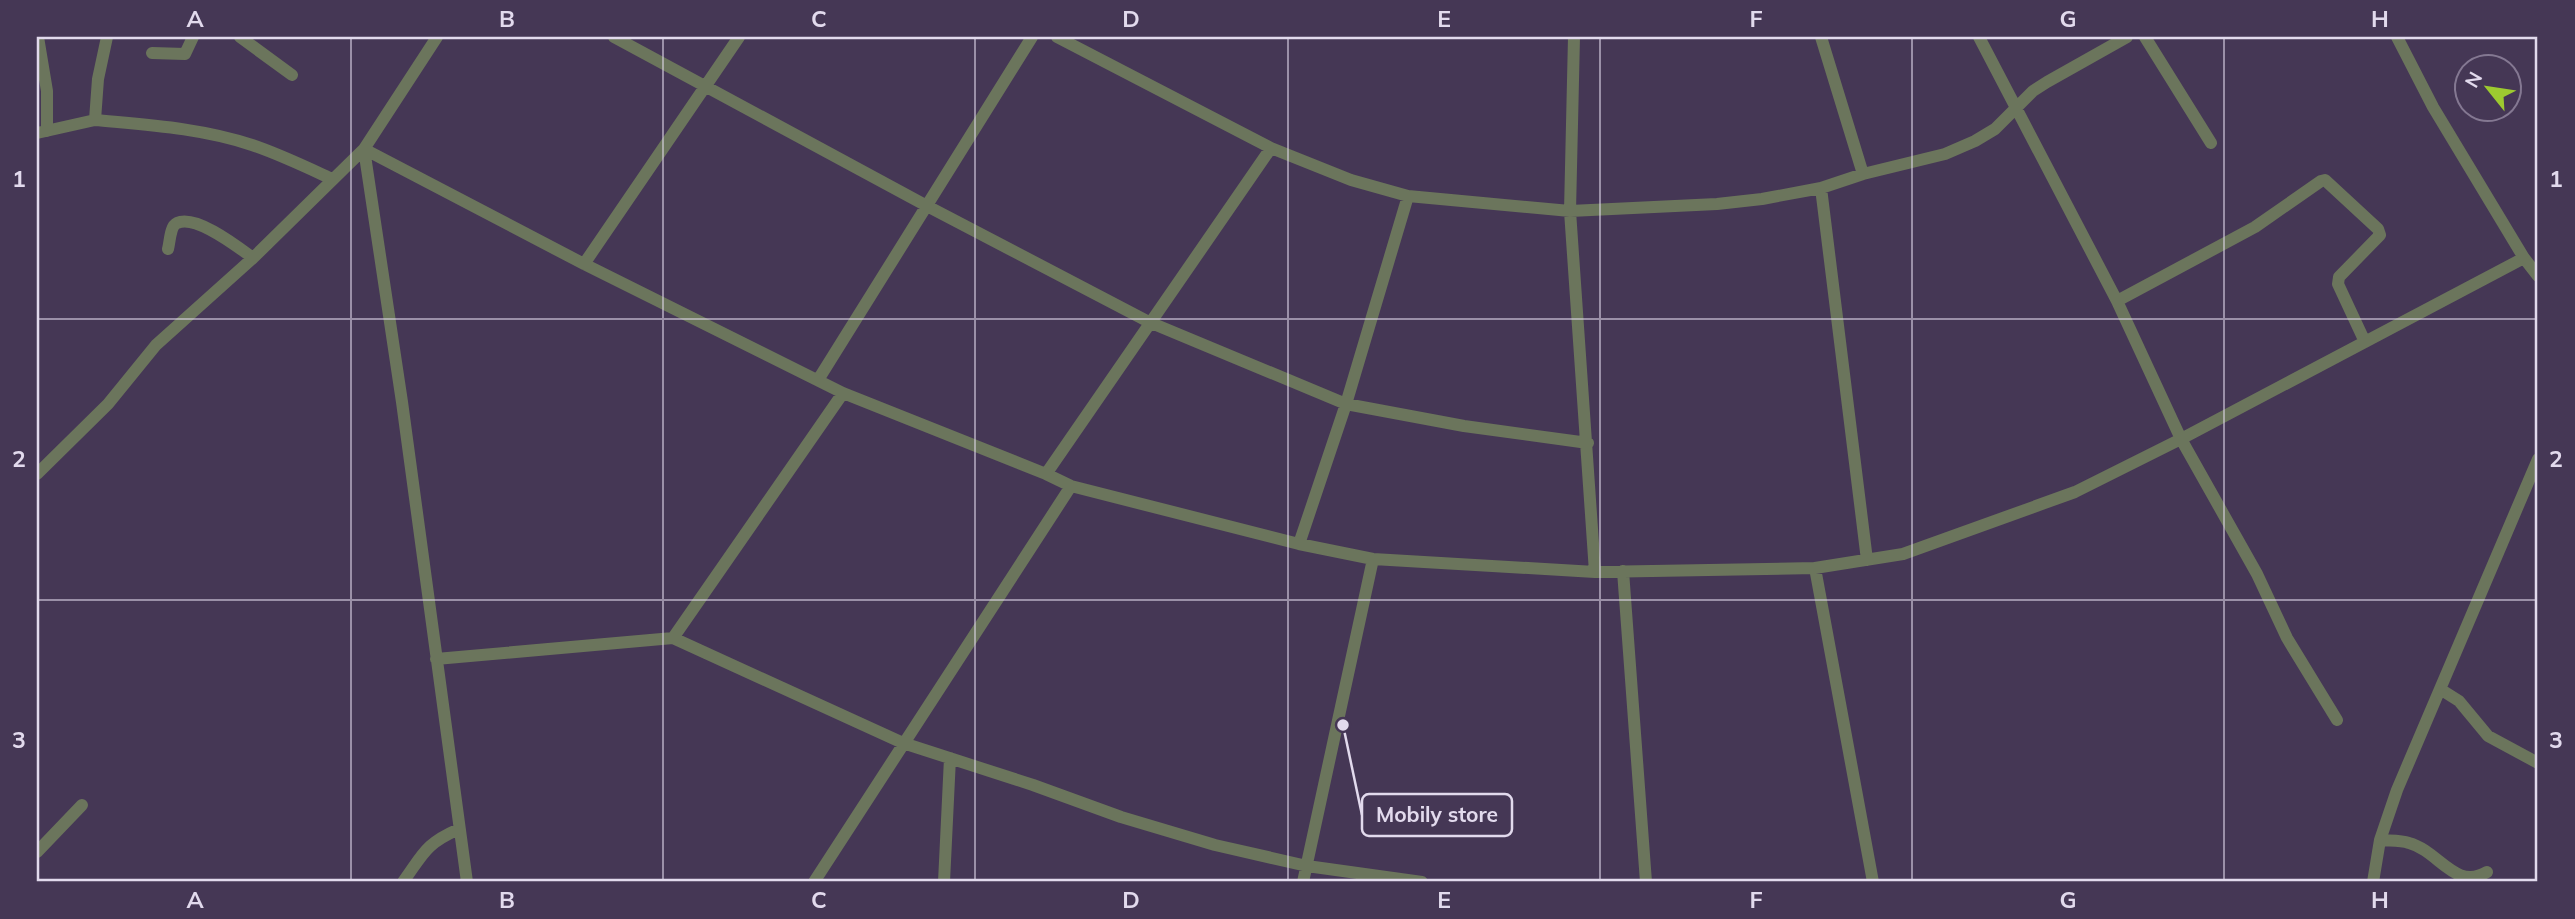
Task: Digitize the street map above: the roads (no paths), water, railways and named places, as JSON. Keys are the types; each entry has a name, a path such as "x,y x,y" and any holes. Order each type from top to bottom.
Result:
{"street":[{"path":"38,37 47,91 42,132 95,120 178,127 262,148 332,179"},
{"path":"95,120 107,37"},
{"path":"152,53 185,54 193,37"},
{"path":"240,37 292,75"},
{"path":"37,474 107,404 156,345 253,258 364,149 437,37"},
{"path":"614,37 1149,322 1346,404 1464,426 1588,443"},
{"path":"584,264 739,37"},
{"path":"818,380 1032,37"},
{"path":"1057,37 1271,148 1351,180 1408,196 1570,211 1717,204 1762,199 1821,188 1863,174 1945,154 1995,129 2034,91 2127,37"},
{"path":"1573,37 1570,211 1595,572"},
{"path":"1821,37 1863,174"},
{"path":"1979,37 2117,300 2181,439 2257,574 2287,638 2337,720"},
{"path":"2145,37 2211,143"},
{"path":"2397,37 2433,107 2524,258 2538,276"},
{"path":"1046,474 1271,148"},
{"path":"364,149 584,264 843,393 1071,486 1299,544 1373,559 1595,572 1815,568 1903,554 2075,492 2524,258"},
{"path":"364,149 404,416 467,882"},
{"path":"2117,300 2255,227 2325,180 2378,229 2380,235 2339,277 2338,284 2365,342"},
{"path":"1821,188 1867,560"},
{"path":"1299,544 1346,404 1408,196"},
{"path":"168,249 173,226 184,222 219,233 253,258"},
{"path":"673,638 843,393"},
{"path":"2373,882 2381,840 2397,790 2538,459"},
{"path":"814,882 1071,486"},
{"path":"1303,882 1373,559"},
{"path":"1815,568 1873,882"},
{"path":"1623,570 1646,882"},
{"path":"436,659 673,638 903,743 1121,817 1203,842 1307,866 1422,882"},
{"path":"2440,689 2459,701 2488,736 2538,763"},
{"path":"944,882 950,758"},
{"path":"37,852 82,805"},
{"path":"403,882 428,846 436,839 459,829"},
{"path":"2381,840 2409,843 2438,858 2462,878 2477,878 2487,872"}],"place":[{"name":"Mobily store","path":"1343,725"}]}
